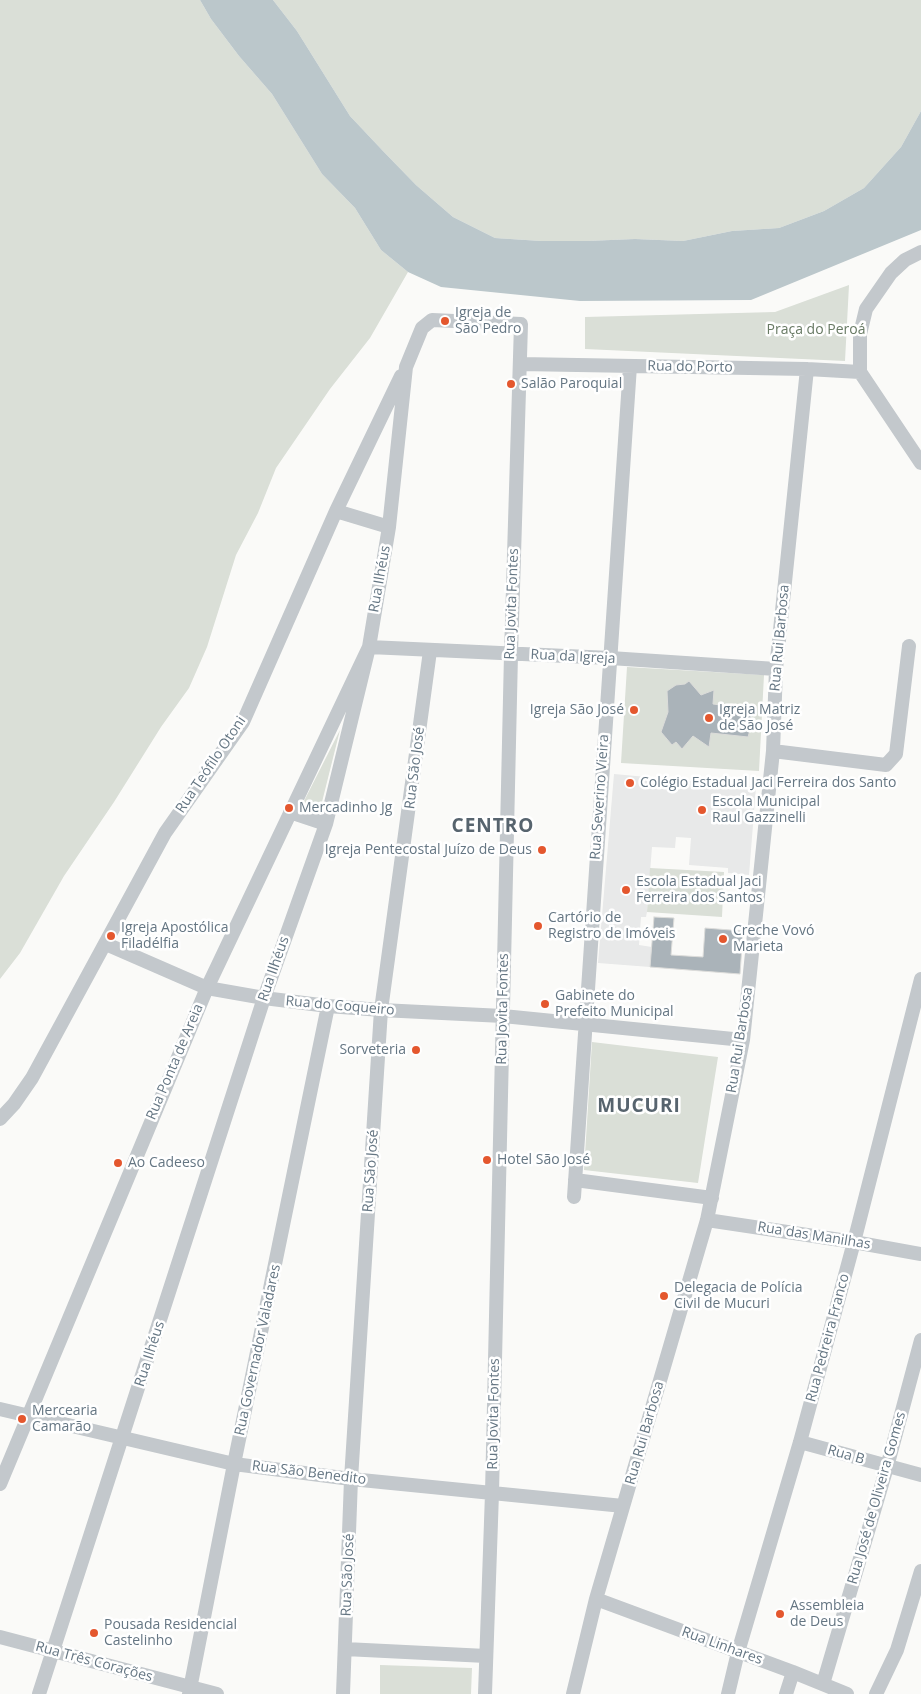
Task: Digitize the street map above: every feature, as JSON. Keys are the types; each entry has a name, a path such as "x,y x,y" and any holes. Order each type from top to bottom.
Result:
{"street":[{"path":"921,252 905,260 891,273 866,309 860,334 860,372 921,463"},
{"name":"Rua Ilhéus","path":"39,1694 264,998 326,824 369,647 389,527 406,367 422,328 432,320 521,324"},
{"name":"Rua Jovita Fontes","path":"485,1694 492,1494 511,654 521,324"},
{"name":"Rua do Porto","path":"520,364 807,369 860,372"},
{"name":"Rua Severino Vieira","path":"574,1197 630,366"},
{"name":"Rua Teófilo Otoni","path":"0,1119 14,1104 32,1078 165,833 242,722 336,511 406,367"},
{"name":"Rua Rui Barbosa","path":"573,1694 596,1599 707,1220 743,1040 772,751 776,669 807,369"},
{"path":"336,511 389,527"},
{"path":"772,751 886,765 896,754 909,646"},
{"name":"Rua da Igreja","path":"369,647 610,658 776,669"},
{"name":"Rua Ponta de Areia","path":"0,1484 207,988 369,647"},
{"name":"Rua São José","path":"344,1694 351,1479 382,1010 430,651"},
{"path":"290,812 326,824"},
{"name":"Rua do Coqueiro","path":"106,944 207,988 264,998 328,1006 503,1016 743,1040"},
{"name":"Rua Pedreira Franco","path":"728,1694 738,1652 800,1442 854,1242 921,979"},
{"name":"Rua Governador Valadares","path":"190,1691 234,1464 328,1006"},
{"path":"575,1180 712,1198"},
{"name":"Rua das Manilhas","path":"707,1220 921,1254"},
{"name":"Rua José de Oliveira Gomes","path":"823,1684 887,1467 921,1340"},
{"name":"Rua São Benedito","path":"0,1409 234,1464 351,1479 624,1506"},
{"name":"Rua B","path":"800,1442 921,1475"},
{"path":"876,1694 897,1650 921,1571"},
{"name":"Rua Linhares","path":"596,1599 847,1694"},
{"name":"Rua Três Corações","path":"0,1637 190,1691 217,1694"},
{"path":"345,1649 486,1656"},
{"path":"786,1694 793,1672"}],"shaded area":[{"path":"200,0 273,0 297,31 350,116 416,185 453,217 495,238 541,241 635,239 683,241 732,231 779,228 824,211 864,188 901,147 921,111 921,230 751,300 580,301 441,287 408,272 381,250 355,208 322,174 272,94 239,56 211,19"},
{"path":"614,774 756,787 749,875 728,873 728,868 689,865 691,838 676,837 675,848 652,847 647,912 646,917 641,917 639,945 652,947 650,967 598,963"}],"green space":[{"path":"0,0 200,0 211,19 239,56 272,94 322,174 355,208 381,250 408,272 370,338 330,389 276,468 258,513 236,555 207,647 189,688 161,727 114,802 64,876 20,953 0,979"},
{"path":"273,0 921,0 921,111 901,147 864,188 824,211 779,228 732,231 683,241 635,239 541,241 495,238 453,217 416,185 350,116 297,31"},
{"name":"Praça do Peroá","path":"849,285 845,361 585,349 585,317 775,312"},
{"path":"627,667 764,675 759,771 621,763"},
{"path":"340,730 320,810 303,803"},
{"path":"650,868 724,872 722,917 647,912"},
{"path":"592,1042 718,1057 698,1183 584,1170"},
{"path":"380,1665 472,1668 471,1694 380,1694"}],"building":[{"name":"Igreja Matriz de São José","path":"689,681 701,695 714,690 713,704 750,709 752,723 748,737 711,733 709,747 693,736 682,749 676,742 672,745 661,732 668,712 667,691 676,685 685,684"},
{"name":"Creche Vovó Marieta","path":"654,917 674,918 671,955 703,957 705,928 743,931 740,974 650,967"}],"place":[{"name":"Igreja de São Pedro","path":"445,321"},
{"name":"Salão Paroquial","path":"511,384"},
{"name":"Igreja São José","path":"634,710"},
{"name":"Igreja Matriz de São José","path":"709,718"},
{"name":"Colégio Estadual Jaci Ferreira dos Santo","path":"630,783"},
{"name":"Mercadinho Jg","path":"289,808"},
{"name":"Escola Municipal Raul Gazzinelli","path":"702,810"},
{"name":"Igreja Pentecostal Juízo de Deus","path":"542,850"},
{"name":"Escola Estadual Jaci Ferreira dos Santos","path":"626,890"},
{"name":"Cartório de Registro de Imóveis","path":"538,926"},
{"name":"Igreja Apostólica Filadélfia","path":"111,936"},
{"name":"Creche Vovó Marieta","path":"723,939"},
{"name":"Gabinete do Prefeito Municipal","path":"545,1004"},
{"name":"Sorveteria","path":"416,1050"},
{"name":"Hotel São José","path":"487,1160"},
{"name":"Ao Cadeeso","path":"118,1163"},
{"name":"Delegacia de Polícia Civil de Mucuri","path":"664,1296"},
{"name":"Mercearia Camarão","path":"22,1419"},
{"name":"Assembleia de Deus","path":"780,1614"},
{"name":"Pousada Residencial Castelinho","path":"94,1633"}],"district":[{"name":"CENTRO","path":"493,827"},
{"name":"MUCURI","path":"639,1107"}]}
